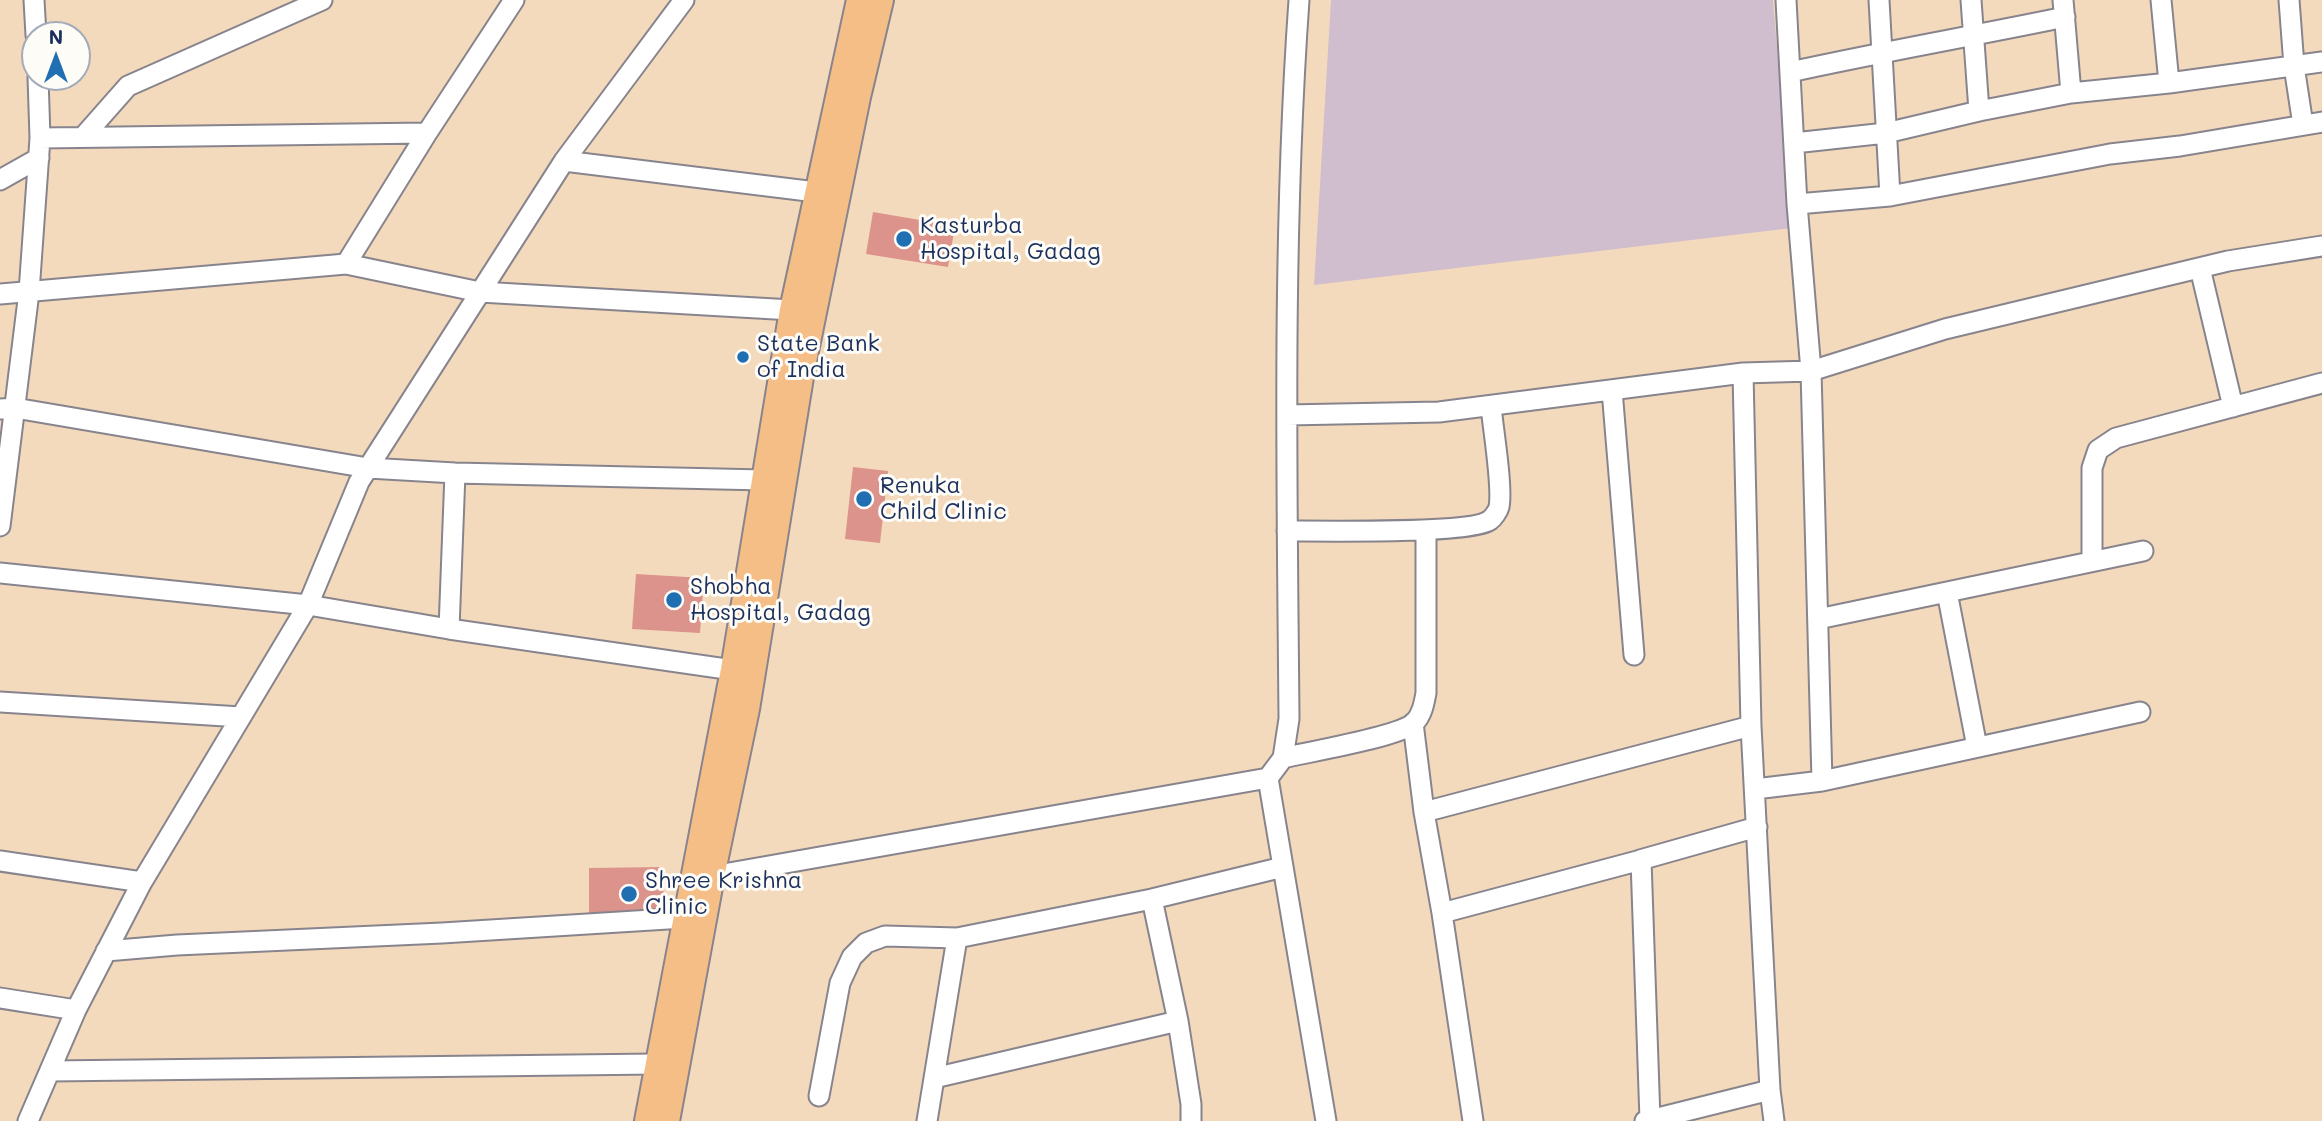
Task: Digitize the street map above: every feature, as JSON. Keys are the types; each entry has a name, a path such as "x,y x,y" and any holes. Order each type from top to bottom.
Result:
{"main road":[{"path":"646,1121 733,670 792,310 859,0"},
{"path":"667,1121 712,876 747,709 802,371 858,97 881,0"}],"street":[{"path":"34,0 35,21"},
{"path":"83,137 128,86 321,0"},
{"path":"346,264 427,132 513,0"},
{"path":"27,1121 76,1010 142,882 308,605 359,482 564,160 684,0"},
{"path":"712,876 1268,778 1283,758 1289,719 1287,415 1291,113 1299,0"},
{"path":"1786,0 1797,204 1811,370 1822,781"},
{"path":"1879,0 1890,196"},
{"path":"1971,0 1979,111"},
{"path":"2161,0 2169,83"},
{"path":"1797,204 1890,196 2110,154 2180,146 2312,123 2294,66 2289,0"},
{"path":"1790,72 1974,36 2064,8 2071,93"},
{"path":"1794,143 1886,133 2071,93 2322,62"},
{"path":"0,526 8,408 29,292 40,138 38,91"},
{"path":"40,138 427,132"},
{"path":"0,180 39,159"},
{"path":"564,160 816,192"},
{"path":"1287,415 1439,412 1743,373 1811,370 1945,329 2228,261 2322,246"},
{"path":"0,294 346,264 480,292 792,310"},
{"path":"2200,268 2233,407"},
{"path":"1743,373 1751,726 1770,1090 1774,1121"},
{"path":"2092,561 2092,468 2098,450 2116,438 2322,383"},
{"path":"1612,390 1634,655"},
{"path":"1287,531 1426,530 1476,525 1489,521 1499,509 1491,406"},
{"path":"8,408 368,468 455,473 764,480"},
{"path":"450,629 455,473"},
{"path":"1283,758 1392,733 1413,723 1422,710 1426,693 1426,530"},
{"path":"1818,619 2143,551"},
{"path":"0,573 308,605 450,629 733,670"},
{"path":"1947,592 1977,747"},
{"path":"0,702 241,717"},
{"path":"1755,789 1822,781 2140,712"},
{"path":"1413,723 1424,812 1473,1121"},
{"path":"1424,812 1751,726"},
{"path":"1268,778 1325,1121"},
{"path":"1442,913 1757,827"},
{"path":"1640,860 1647,1120 1770,1090"},
{"path":"0,861 142,882"},
{"path":"819,1096 840,983 852,957 866,943 885,936 957,937 1152,899 1283,867"},
{"path":"1152,899 1178,1021 1191,1104 1191,1121"},
{"path":"106,951 684,918"},
{"path":"927,1121 957,937"},
{"path":"0,998 76,1010"},
{"path":"934,1078 1178,1021"},
{"path":"50,1071 657,1064"}],"shaded area":[{"path":"1331,0 1773,0 1792,228 1314,285"}],"building":[{"path":"873,212 955,226 948,267 866,254"},
{"path":"853,467 888,471 880,543 845,539"},
{"path":"636,574 704,578 700,633 632,629"},
{"path":"663,867 664,917 589,918 589,868"}],"place":[{"name":"Kasturba Hospital, Gadag","path":"904,239"},
{"name":"State Bank of India","path":"743,357"},
{"name":"Renuka Child Clinic","path":"864,499"},
{"name":"Shobha Hospital, Gadag","path":"674,600"},
{"name":"Shree Krishna Clinic","path":"629,894"}]}
